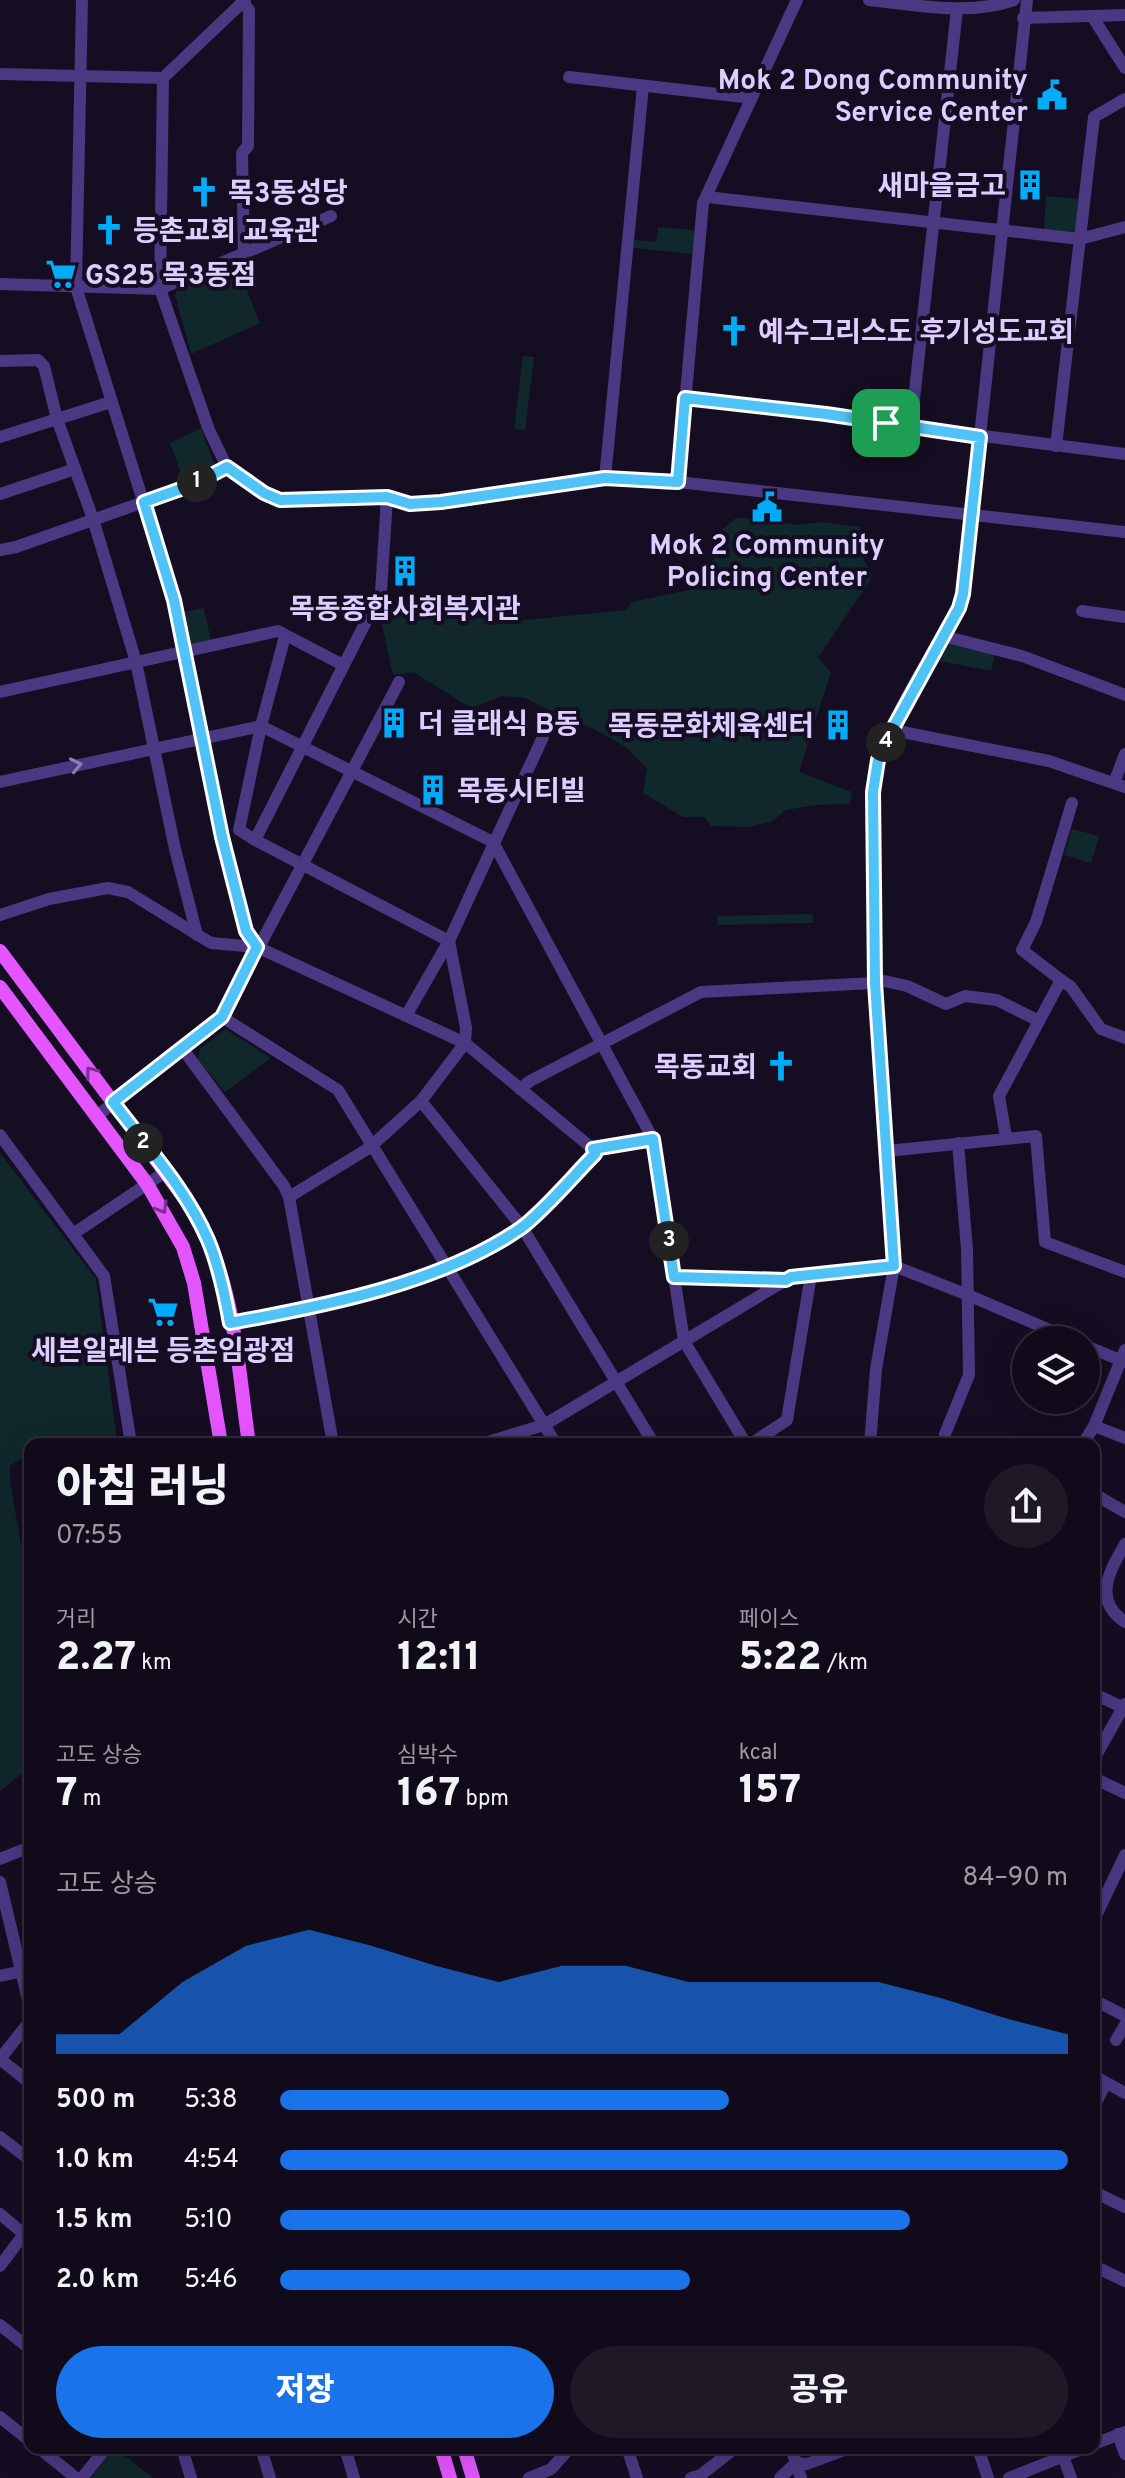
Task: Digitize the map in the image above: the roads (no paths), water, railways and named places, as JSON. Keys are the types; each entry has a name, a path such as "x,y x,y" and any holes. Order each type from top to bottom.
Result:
{"main road":[{"path":"0,951 186,1200 208,1240 222,1283 248,1438"},
{"path":"0,987 147,1184 183,1247 194,1283 220,1438"},
{"path":"443,2454 450,2478"},
{"path":"466,2454 473,2478"}],"street":[{"path":"82,0 76,287 174,600 222,837 246,931 257,947"},
{"path":"244,254 242,153 248,146 249,10 243,0 163,78 160,289 209,430 227,467 264,493 280,500 387,497 410,504 605,478 678,482 1125,532"},
{"path":"678,482 703,203 797,0"},
{"path":"869,0 957,9 1014,0"},
{"path":"870,1438 876,1369 894,1266 875,981 873,792 878,760 959,608 963,594 1027,0"},
{"path":"911,427 957,9"},
{"path":"1023,18 1125,15"},
{"path":"1092,16 1125,68"},
{"path":"0,74 163,78"},
{"path":"569,77 752,98"},
{"path":"605,478 643,86"},
{"path":"1056,446 1094,117 1125,99"},
{"path":"707,197 1080,239 1125,227"},
{"path":"0,284 160,289 331,216"},
{"path":"0,361 38,360 42,363 57,419 93,519 136,662 175,849 197,935"},
{"path":"685,398 1125,454"},
{"path":"0,437 111,402"},
{"path":"0,550 192,485 227,467"},
{"path":"0,494 75,469"},
{"path":"255,840 381,592 387,497"},
{"path":"1082,611 1125,617"},
{"path":"0,692 278,631 343,665"},
{"path":"285,636 261,726 239,830 449,941"},
{"path":"943,636 1022,656 1125,695"},
{"path":"97,1116 222,1017 399,682"},
{"path":"0,782 261,726 493,842 653,1139 684,1341 744,1438"},
{"path":"892,730 1042,759 1120,785 1125,754"},
{"path":"406,1016 449,941 543,737"},
{"path":"1072,803 1036,922 1022,950 1071,987 1101,1029 1125,1038"},
{"path":"0,915 49,899 108,888 128,892 211,943 257,947 465,1043 593,1149 595,1154 522,1227 446,1269 308,1309 230,1323"},
{"path":"289,1197 373,1144 421,1101 465,1043 466,1028 449,941"},
{"path":"1006,1137 999,1096 1061,980"},
{"path":"520,1089 701,992 875,981 907,986 946,1004 965,996 997,1000 1039,1021"},
{"path":"222,1017 338,1090 552,1438"},
{"path":"182,1048 289,1197 332,1438"},
{"path":"421,1101 522,1227 650,1438"},
{"path":"0,1135 104,1276 130,1438"},
{"path":"887,1151 1036,1136 1045,1242 1125,1272"},
{"path":"593,1149 653,1139"},
{"path":"945,1438 969,1375 968,1295 958,1143"},
{"path":"73,1234 165,1172"},
{"path":"501,1438 544,1425 791,1277 894,1266 1040,1326"},
{"path":"758,1438 787,1420 811,1275"},
{"path":"674,1277 786,1280"},
{"path":"1087,1438 1124,1357 1100,1350"},
{"path":"1094,1426 1125,1438"},
{"path":"1100,1497 1125,1512"},
{"path":"1125,1544 1109,1572 1106,1592 1109,1606 1125,1622"},
{"path":"1100,1696 1124,1706 1100,1748"},
{"path":"1100,1781 1125,1793"},
{"path":"0,1859 24,1849"},
{"path":"1100,1907 1125,1855"},
{"path":"0,1882 24,1963"},
{"path":"0,1976 24,1970"},
{"path":"1100,2003 1125,2016"},
{"path":"1116,2040 1125,2025"},
{"path":"24,2029 0,2059 24,2078"},
{"path":"1100,2080 1125,2093"},
{"path":"0,2137 24,2155"},
{"path":"1100,2195 1125,2207"},
{"path":"0,2214 24,2231"},
{"path":"0,2266 24,2237"},
{"path":"1100,2269 1125,2281"},
{"path":"0,2325 24,2344"},
{"path":"0,2417 24,2436"},
{"path":"1100,2442 1122,2433 1125,2454"},
{"path":"47,2454 79,2478 101,2454"},
{"path":"184,2454 191,2478"},
{"path":"263,2454 270,2478"},
{"path":"347,2454 354,2478"},
{"path":"529,2478 552,2474 566,2454"},
{"path":"629,2454 637,2478"},
{"path":"691,2478 701,2475 727,2454"},
{"path":"793,2454 801,2478"},
{"path":"780,2478 796,2463 807,2464 834,2454"},
{"path":"980,2454 988,2478"},
{"path":"1009,2478 1063,2454"},
{"path":"1065,2454 1071,2478"}],"place":[{"name":"Mok 2 Dong Community Service Center","path":"1052,95"},
{"name":"새마을금고","path":"1030,185"},
{"name":"목3동성당","path":"204,192"},
{"name":"등촌교회 교육관","path":"109,230"},
{"name":"GS25 목3동점","path":"61,274"},
{"name":"예수그리스도 후기성도교회","path":"734,331"},
{"name":"Mok 2 Community Policing Center","path":"767,507"},
{"name":"목동종합사회복지관","path":"405,571"},
{"name":"더 클래식 B동","path":"394,723"},
{"name":"목동문화체육센터","path":"838,725"},
{"name":"목동시티빌","path":"433,790"},
{"name":"목동교회","path":"781,1066"},
{"name":"세븐일레븐 등촌임광점","path":"163,1312"}]}
